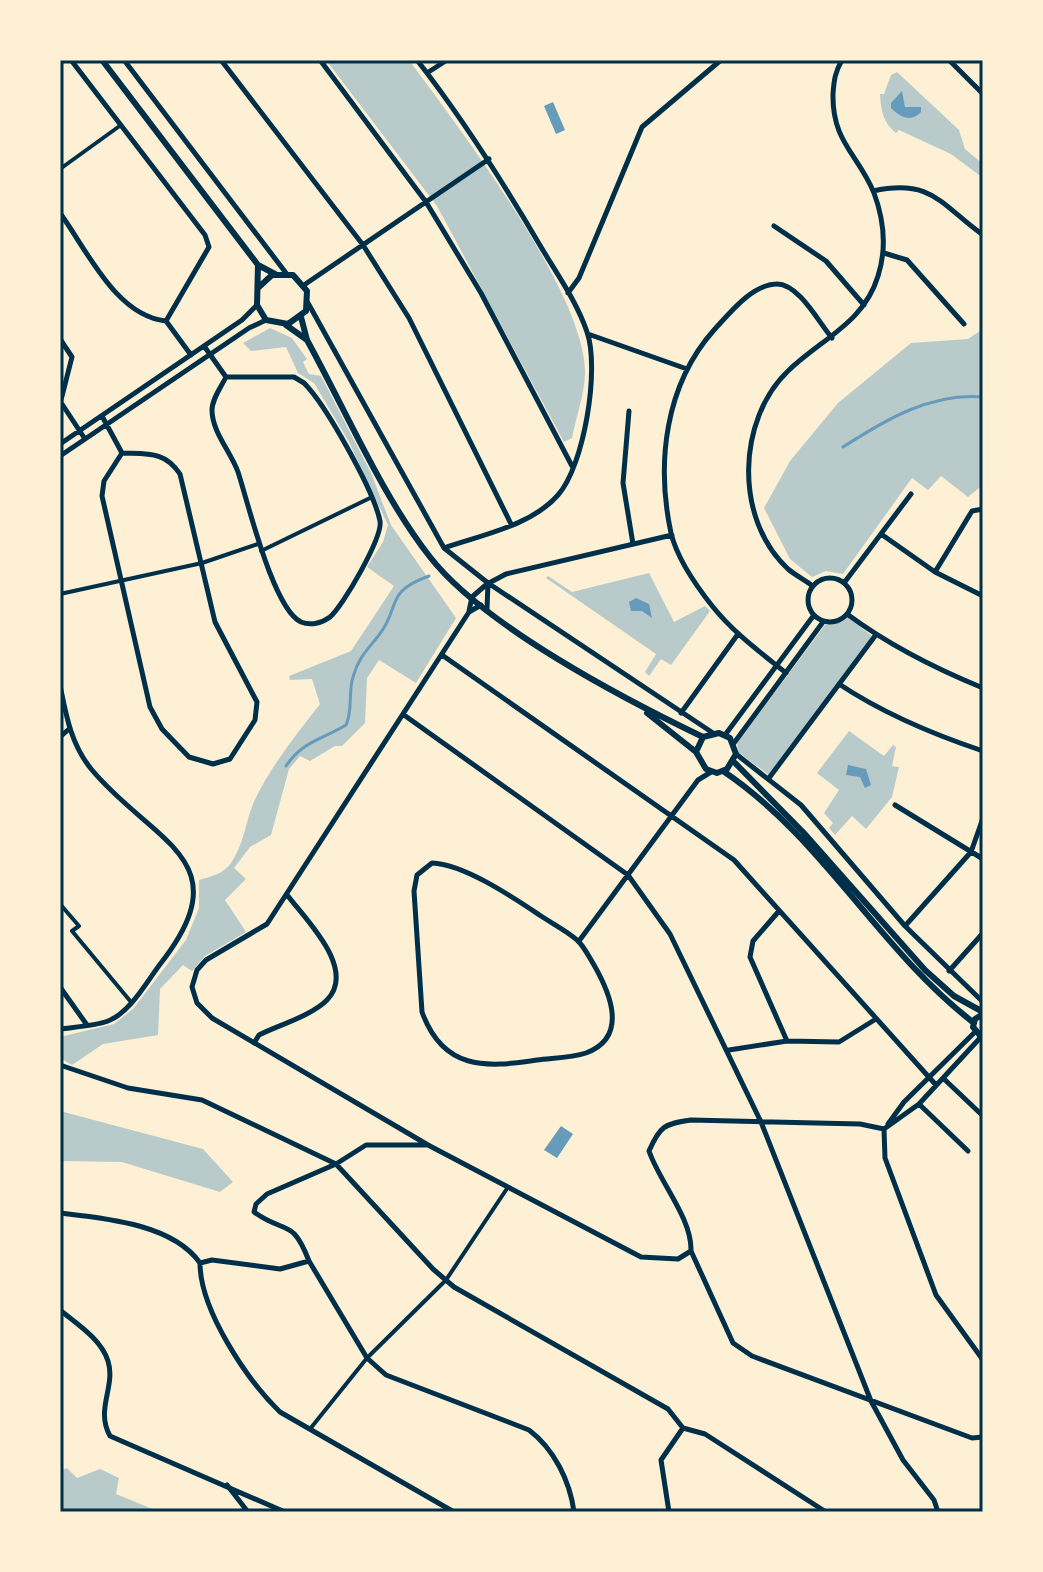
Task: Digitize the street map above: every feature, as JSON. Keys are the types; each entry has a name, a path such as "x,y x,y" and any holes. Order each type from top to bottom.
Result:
{"street":[{"path":"71,60 205,235 209,247 166,321"},
{"path":"102,60 258,265 275,274 286,273"},
{"path":"124,60 286,273 304,285 308,303 444,548 488,583 681,713 713,733 725,735 734,743 734,762 723,771 711,772 698,780"},
{"path":"221,60 363,245 409,318 511,524"},
{"path":"320,60 426,202 481,293 572,467"},
{"path":"417,60 489,159 568,293 588,334 593,381 572,467 559,494 536,515 444,548"},
{"path":"427,73 447,60"},
{"path":"568,293 579,278 642,127 721,60"},
{"path":"813,586 787,568 764,536 751,501 748,463 754,428 768,397 787,372 832,338 864,305 877,279 884,253 883,224 873,191 842,142 833,117 834,73 842,60"},
{"path":"949,60 983,94"},
{"path":"60,169 123,124"},
{"path":"304,285 489,159"},
{"path":"873,191 898,185 935,195 983,235"},
{"path":"60,213 126,305 166,321 191,355"},
{"path":"774,226 826,261 864,305"},
{"path":"884,253 907,260 964,324"},
{"path":"258,265 257,305 266,320 286,325 307,340"},
{"path":"259,287 275,274"},
{"path":"786,673 738,634 705,595 672,535 664,478 665,444 672,409 687,369 707,338 733,309 761,288 778,284 792,289 832,338"},
{"path":"286,325 301,317 308,303"},
{"path":"60,444 242,320 257,305"},
{"path":"301,317 307,340 408,526 431,559 472,597 517,632 637,706 696,752 702,766 711,772"},
{"path":"60,456 210,354 266,320"},
{"path":"588,334 687,369"},
{"path":"60,339 72,357 61,404 85,439"},
{"path":"204,346 226,377"},
{"path":"226,377 294,377 304,383 343,442 380,522 379,538 331,616 318,624 301,622 291,612 258,544 237,470 213,422 213,403 226,377"},
{"path":"629,411 623,483 633,544"},
{"path":"102,416 122,453"},
{"path":"122,453 159,454 172,461 180,474 215,622 257,702 255,720 230,759 213,764 189,757 162,729 150,707 102,496 104,481 122,453"},
{"path":"844,583 911,494"},
{"path":"261,551 370,498"},
{"path":"935,572 972,511 983,509"},
{"path":"881,534 935,572 983,596"},
{"path":"672,535 506,574 488,583 472,597 469,612 288,896 267,924 206,960 197,970 192,987 197,1003 212,1018 428,1145 641,1257 678,1259 691,1251"},
{"path":"60,594 202,563 258,544"},
{"path":"827,578 844,583 852,601 847,614 840,620 823,622 814,615 807,600 813,586 827,578"},
{"path":"484,607 488,583"},
{"path":"469,612 484,607"},
{"path":"847,614 875,636 931,667 983,688"},
{"path":"725,735 814,615"},
{"path":"734,743 823,622"},
{"path":"681,713 738,634"},
{"path":"769,778 875,636"},
{"path":"442,655 734,860 936,1085"},
{"path":"839,684 870,705 931,734 983,751"},
{"path":"60,685 69,729 92,770 183,858 196,885 192,914 184,933 131,1002 108,1021 60,1029"},
{"path":"637,706 703,737"},
{"path":"404,715 628,875 670,934 729,1050 761,1122 871,1401 903,1460 934,1500 938,1512"},
{"path":"60,737 69,729"},
{"path":"696,752 703,737 713,733"},
{"path":"736,754 801,805 905,926 983,1002"},
{"path":"734,762 795,824 885,928 954,996 983,1013 974,1023"},
{"path":"579,941 698,780 702,766"},
{"path":"723,771 784,820 944,996 974,1023 975,1032 982,1038 919,1104 884,1129 860,1124 691,1120 671,1123 657,1131 649,1151 658,1177 692,1238 691,1251 733,1343 752,1356 871,1401 972,1438 983,1437"},
{"path":"895,805 983,859"},
{"path":"905,926 971,852 983,818"},
{"path":"432,863 448,864 522,903 579,941 608,989 615,1011 612,1026 602,1041 587,1053 507,1065 486,1067 462,1061 444,1047 427,1027 422,1012 414,891 417,875 432,863"},
{"path":"254,1043 259,1035 320,1005 329,998 335,984 333,961 326,945 288,896"},
{"path":"60,904 79,926 72,931 131,1002"},
{"path":"779,911 753,941 750,957 787,1041"},
{"path":"949,971 983,933"},
{"path":"60,987 87,1025"},
{"path":"729,1050 787,1041 839,1042 876,1019"},
{"path":"975,1032 928,1077 884,1129 885,1158 936,1295 983,1360"},
{"path":"60,1065 128,1088 202,1100 336,1164 446,1280 668,1409 683,1428 705,1434 826,1512"},
{"path":"943,1078 983,1116"},
{"path":"919,1104 968,1151"},
{"path":"428,1145 366,1145 336,1164 294,1180 256,1204 254,1212 299,1234 309,1261 367,1358 386,1375 529,1430 545,1443 563,1474 574,1512"},
{"path":"310,1429 367,1358 446,1280 508,1187"},
{"path":"60,1213 92,1217 166,1236 193,1252 200,1263 205,1295 233,1351 271,1403 454,1512"},
{"path":"200,1263 212,1260 280,1269 309,1261"},
{"path":"60,1310 94,1338 108,1360 103,1408 104,1424 110,1436 285,1512"},
{"path":"669,1512 661,1460 683,1428"},
{"path":"226,1484 248,1512"}],"shaded area":[{"path":"326,60 409,60 515,211 564,299 579,338 585,380 572,438 564,442 437,206"},
{"path":"897,72 959,130 965,149 983,164 983,178 951,154 899,130 896,133 888,125 880,94 884,94 891,75"},
{"path":"270,328 292,338 307,359 303,362 309,374 321,376 371,473 391,525 456,618 416,683 379,660 367,678 365,723 342,746 335,746 310,761 300,756 289,769 271,835 250,847 234,868 246,879 225,900 246,932 205,956 192,971 183,965 160,989 158,1035 103,1044 72,1065 60,1058 60,1037 114,1024 133,1009 186,940 199,908 199,880 217,874 231,863 259,791 320,704 312,679 290,680 289,676 351,651 394,586 367,567 383,542 388,525 349,442 314,383 298,373 286,347 251,351 243,343"},
{"path":"983,329 983,485 968,497 941,476 928,490 912,478 843,574 826,571 812,577 790,559 764,508 790,461 838,403 911,343 968,339"},
{"path":"649,573 674,622 705,606 710,611 671,665 661,659 649,676 645,672 656,654 546,578 548,576 572,592"},
{"path":"847,617 872,636 769,775 738,752 737,743 825,625"},
{"path":"849,731 884,756 893,745 896,747 892,766 899,767 892,797 866,829 852,816 835,835 829,828 833,823 824,813 839,790 817,773"},
{"path":"60,1111 203,1149 233,1182 220,1192 122,1162 60,1161"},
{"path":"67,1468 77,1478 100,1469 119,1478 116,1494 160,1512 60,1512 60,1471"}],"water":[{"path":"902,91 905,107 921,107 921,112 906,118 891,108 891,103"},
{"path":"553,102 565,130 556,134 544,106"},
{"path":"636,598 649,604 652,618 642,611 631,611 629,602"},
{"path":"848,765 866,769 871,785 865,788 860,777 846,775"},
{"path":"561,1126 573,1134 557,1158 544,1150"}],"waterway":[{"path":"843,447 910,410 946,399 983,397"},
{"path":"286,766 306,746 346,725 352,683 361,659 386,625 399,594 429,576"}]}
